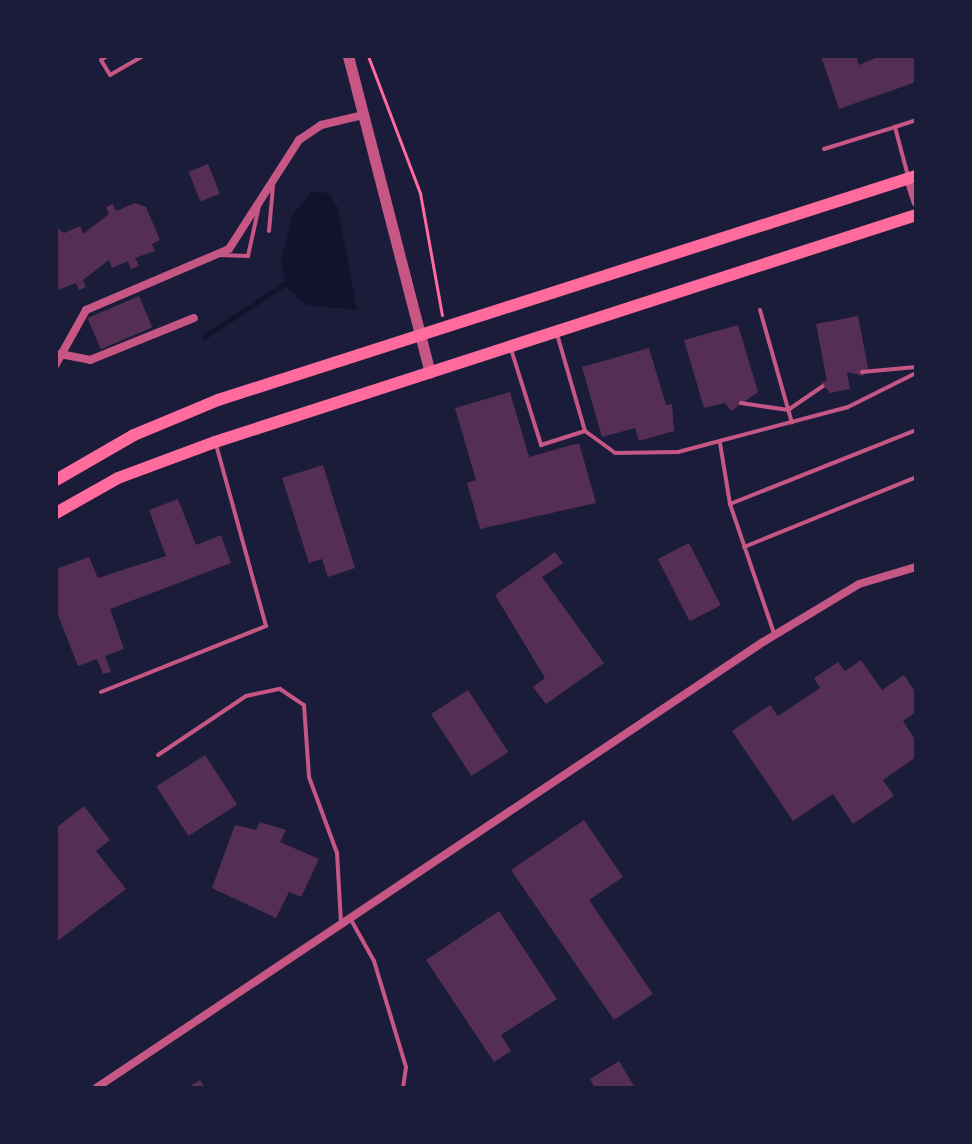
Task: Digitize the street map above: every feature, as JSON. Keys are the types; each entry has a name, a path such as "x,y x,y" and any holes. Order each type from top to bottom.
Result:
{"main road":[{"path":"56,480 173,417 912,177"},
{"path":"56,513 118,478 215,442 916,215"}],"street":[{"path":"348,56 430,373"},
{"path":"56,364 86,310 218,255 309,131 363,115"},
{"path":"912,177 916,203"},
{"path":"60,354 90,360 194,318"},
{"path":"96,1088 774,635 859,584 916,567"}],"lane":[{"path":"107,56 101,60 110,75 143,56"},
{"path":"824,149 916,120"},
{"path":"895,127 912,177"},
{"path":"269,231 272,181"},
{"path":"218,255 248,256 261,199"},
{"path":"760,310 792,424"},
{"path":"556,332 585,431 601,450 634,456 720,443 792,424 916,370"},
{"path":"510,347 541,445 585,431"},
{"path":"862,372 916,370"},
{"path":"741,403 788,410 823,386"},
{"path":"730,504 916,430"},
{"path":"101,692 266,626 215,442"},
{"path":"720,443 730,504 774,635"},
{"path":"744,547 916,477"},
{"path":"158,755 246,696 280,689 304,705 309,777 337,853 342,924"},
{"path":"350,918 374,961 406,1067 403,1088"}],"path":[{"path":"368,56 378,99 420,193 445,327"}],"shaded area":[{"path":"311,192 329,193 338,208 357,310 307,305 288,289 281,263 292,216"}],"building":[{"path":"821,56 856,56 859,65 880,56 916,56 916,82 839,109"},
{"path":"208,164 220,194 201,202 189,172"},
{"path":"135,203 146,207 160,240 152,244 155,251 135,258 139,266 131,269 128,261 112,268 109,260 83,280 86,287 79,290 76,283 56,291 56,227 64,233 80,226 83,234 109,214 106,207 113,204 116,211"},
{"path":"139,296 152,327 101,349 87,318"},
{"path":"858,316 868,368 863,376 847,372 850,389 830,393 821,382 827,381 816,324"},
{"path":"738,325 758,392 731,411 725,403 704,408 684,340"},
{"path":"649,348 666,405 672,404 674,431 639,441 635,428 602,437 582,367"},
{"path":"510,392 529,457 579,443 596,503 480,529 467,483 476,480 455,408"},
{"path":"323,465 355,568 328,577 322,559 309,563 282,478"},
{"path":"178,499 196,545 221,535 231,563 110,609 124,649 105,656 111,672 103,674 97,659 78,666 56,610 56,569 89,557 98,578 166,556 149,510"},
{"path":"689,543 721,605 690,621 658,559"},
{"path":"555,552 563,563 542,577 604,663 546,704 533,687 545,678 495,595"},
{"path":"861,660 882,690 904,675 916,693 916,712 903,721 916,741 916,757 883,780 894,796 853,824 833,794 793,821 732,731 770,705 778,716 820,688 814,678 838,662 845,671"},
{"path":"468,690 508,752 471,776 431,714"},
{"path":"205,755 237,804 188,836 156,787"},
{"path":"84,806 110,840 96,851 126,889 56,942 56,828"},
{"path":"584,820 623,877 589,900 653,994 614,1020 511,870"},
{"path":"260,822 286,830 280,842 319,859 301,897 289,892 276,918 212,888 235,825 256,830"},
{"path":"499,911 557,999 501,1035 511,1051 494,1062 426,960"},
{"path":"619,1061 635,1088 595,1088 590,1079"},
{"path":"200,1080 205,1088 187,1088"}],"waterway":[{"path":"204,337 286,283"}]}
